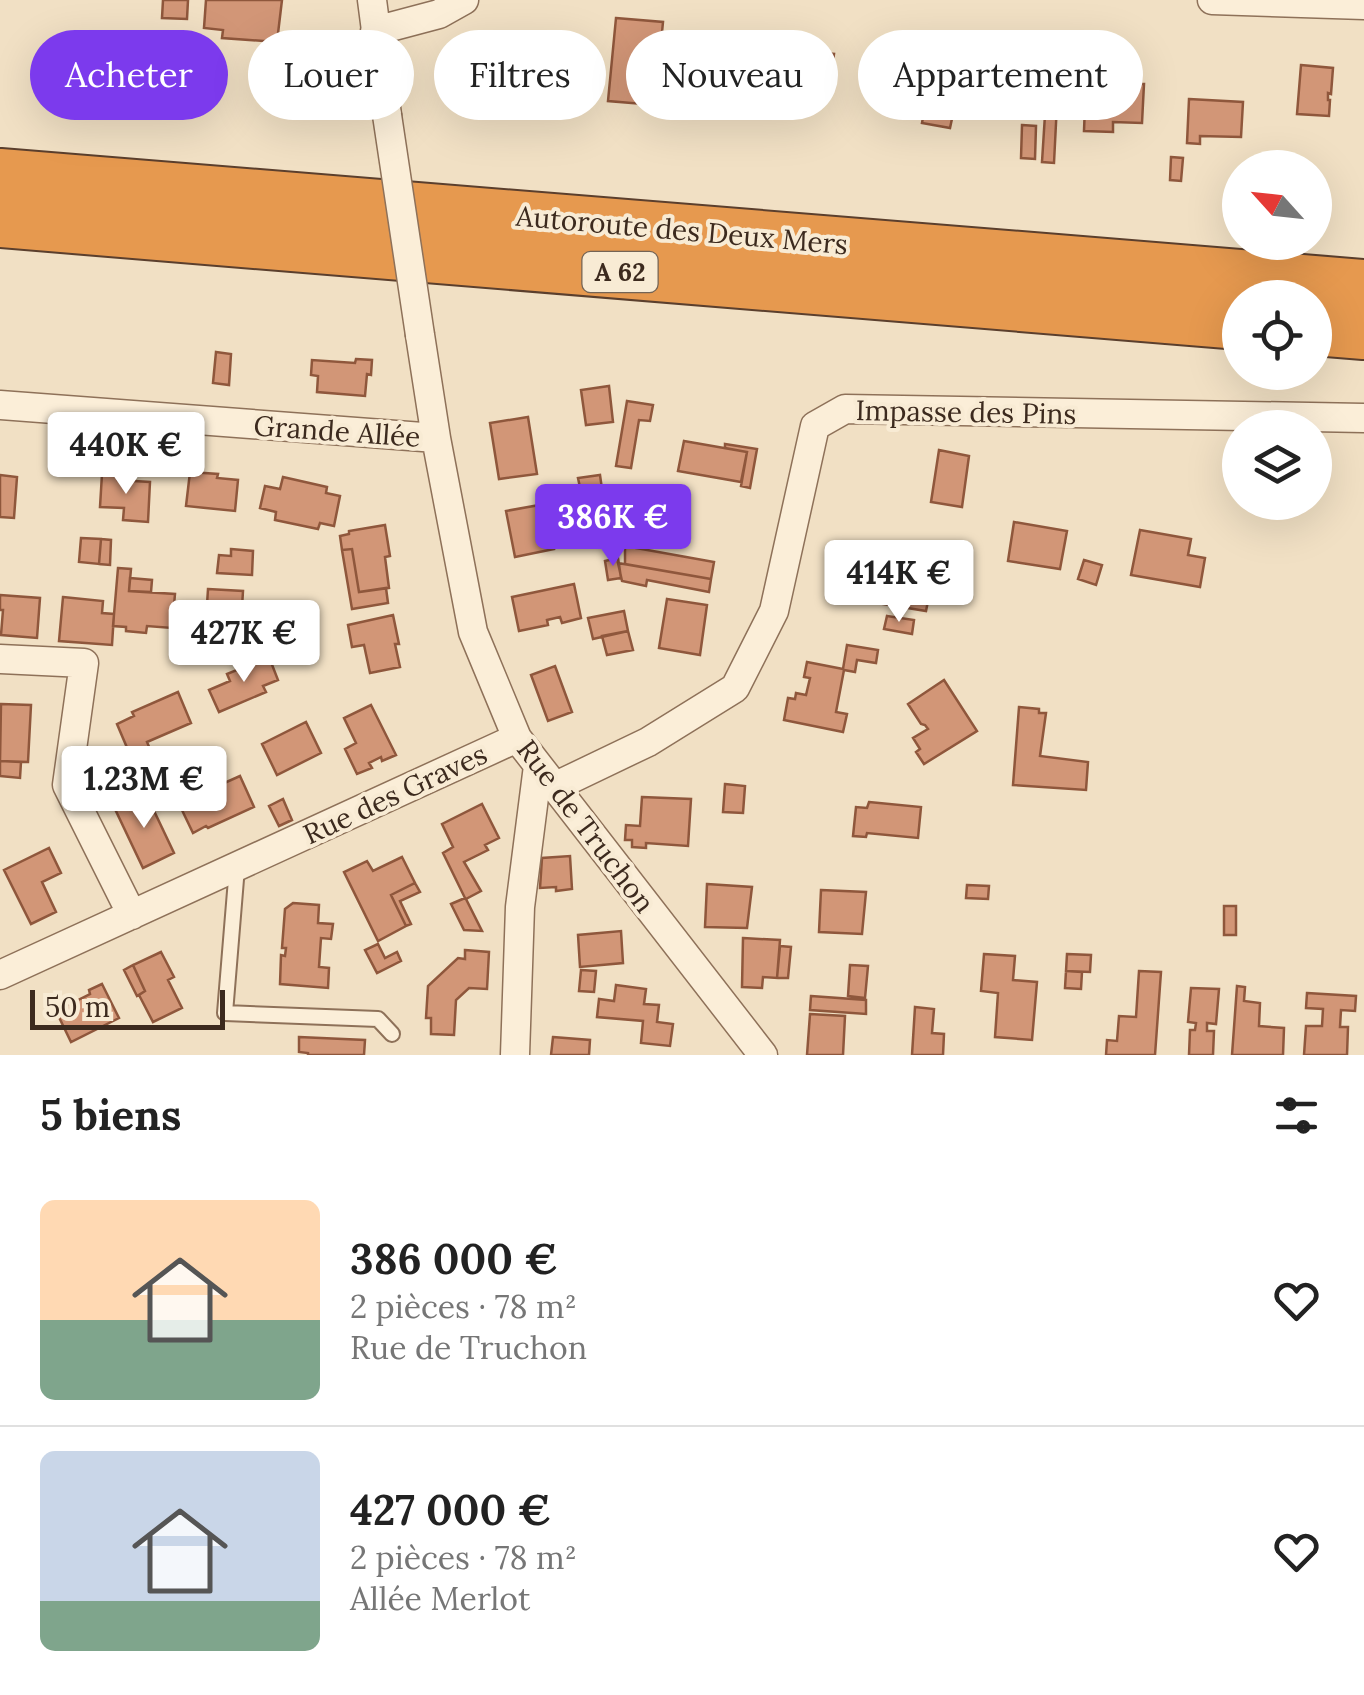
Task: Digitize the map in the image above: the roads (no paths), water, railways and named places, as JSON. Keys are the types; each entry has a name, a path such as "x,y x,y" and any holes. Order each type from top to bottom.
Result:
{"highway":[{"name":"Autoroute des Deux Mers","path":"0,175 1364,286"},
{"name":"Autoroute des Deux Mers","path":"0,220 1222,322"},
{"path":"1332,330 1364,333"}],"street":[{"path":"372,0 375,30"},
{"path":"382,30 439,14 464,0"},
{"path":"1212,0 1364,5"},
{"name":"Rue de Truchon","path":"389,120 436,438 473,632 517,738 762,1055"},
{"name":"Grande Allée","path":"0,405 436,438"},
{"name":"Impasse des Pins","path":"546,776 648,742 735,688 774,611 815,426 845,409 1364,418"},
{"path":"0,659 84,663 66,785 132,915"},
{"name":"Rue des Graves","path":"0,976 517,738"},
{"path":"515,1055 520,907 546,776"}],"lane":[{"path":"237,866 226,1013 378,1019 392,1034"}]}
